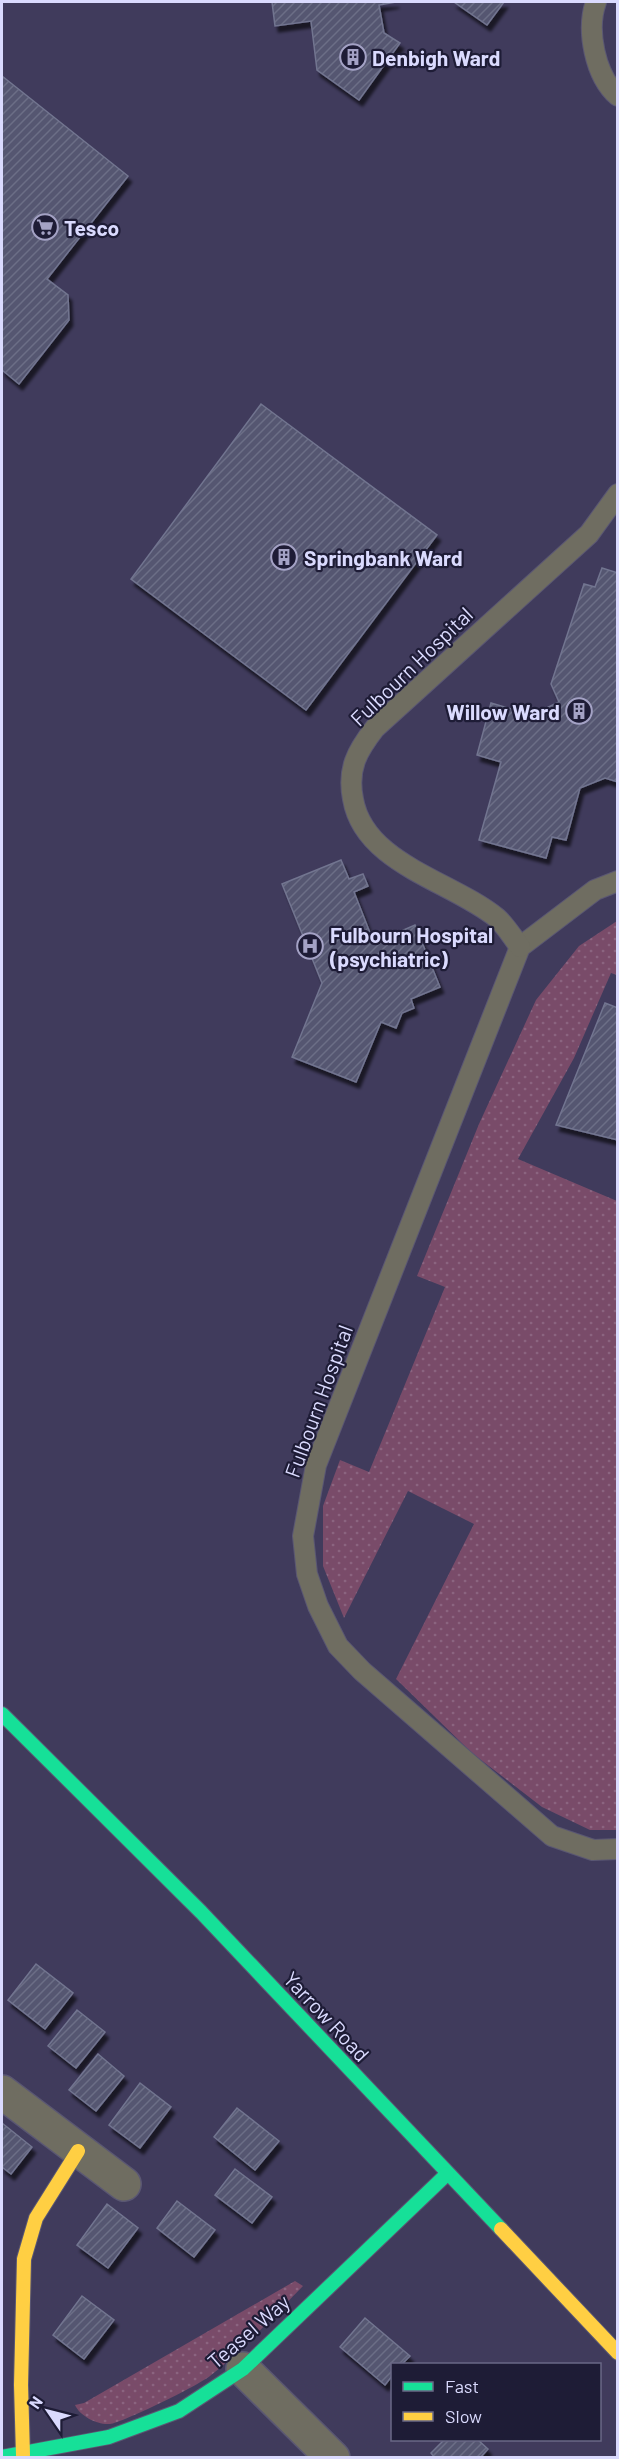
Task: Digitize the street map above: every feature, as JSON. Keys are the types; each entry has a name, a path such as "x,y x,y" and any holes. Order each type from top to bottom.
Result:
{"street":[{"name":"Yarrow Road","path":"2,1714 201,1912 618,2353"},
{"path":"2,2092 124,2184"},
{"path":"23,2455 21,2385 24,2259 36,2218 78,2151"},
{"name":"Teasel Way","path":"2,2457 109,2438 179,2411 243,2369 447,2174"},
{"path":"243,2369 333,2457"}],"lane":[{"path":"596,2 592,14 595,54 607,87 618,96"},
{"name":"Fulbourn Hospital","path":"618,494 589,534 375,728 354,762 350,781 361,824 376,845 497,919 520,947 316,1466 303,1536 307,1574 318,1606 338,1646 380,1686 552,1836 593,1850 618,1849"},
{"path":"520,947 595,890 618,881"}],"shaded area":[{"path":"617,921 617,975 611,973 574,1058 518,1159 617,1201 618,1830 590,1830 542,1807 472,1753 396,1679 474,1524 408,1491 344,1618 323,1566 323,1506 340,1460 369,1472 445,1287 417,1276 479,1124 536,1000 579,946"},
{"path":"295,2281 303,2286 235,2355 210,2376 144,2411 110,2424 90,2419 77,2409 75,2405 84,2403"}],"building":[{"name":"Denbigh Ward","path":"272,2 396,2 379,5 384,33 400,43 359,100 317,70 311,21 275,26"},
{"name":"Denbigh Ward","path":"454,2 504,2 487,25"},
{"name":"Tesco","path":"2,76 128,176 47,279 68,295 69,320 19,384 2,370"},
{"name":"Springbank Ward","path":"261,404 437,535 306,710 131,579"},
{"name":"Willow Ward","path":"602,568 618,573 618,782 605,778 580,788 566,840 552,837 546,858 479,840 501,762 477,755 491,703 532,715 559,702 551,684 584,584 595,587"},
{"path":"341,860 349,879 363,874 368,886 354,892 374,943 415,925 440,987 411,999 414,1008 402,1013 396,1028 381,1022 356,1082 292,1057 322,983 282,884"},
{"path":"605,1003 618,1008 618,1140 556,1125"},
{"path":"36,1964 73,1993 45,2029 8,2000"},
{"path":"77,2010 105,2032 76,2068 48,2046"},
{"path":"98,2054 124,2076 96,2111 69,2090"},
{"path":"140,2083 171,2107 140,2148 109,2125"},
{"path":"237,2108 279,2141 255,2170 214,2137"},
{"path":"2,2123 32,2147 11,2174 2,2167"},
{"path":"235,2169 272,2197 252,2223 215,2195"},
{"path":"177,2201 215,2230 194,2257 157,2228"},
{"path":"107,2204 138,2228 108,2268 77,2245"},
{"path":"82,2296 114,2320 84,2359 53,2335"},
{"path":"365,2318 410,2356 403,2363 391,2363 391,2377 385,2385 340,2347"},
{"path":"443,2441 479,2441 488,2449 480,2458 435,2458 431,2453"}],"traffic: fast":[{"path":"2,1714 201,1912 501,2229"},
{"path":"2,2457 109,2437 179,2411 243,2369 447,2174"}],"traffic: slow":[{"path":"23,2455 21,2385 24,2259 36,2218 78,2151"},
{"path":"501,2229 618,2353"}],"place":[{"name":"Denbigh Ward","path":"353,57"},
{"name":"Tesco","path":"45,227"},
{"name":"Springbank Ward","path":"284,557"},
{"name":"Willow Ward","path":"579,711"},
{"name":"Fulbourn Hospital (psychiatric)","path":"310,946"}]}
